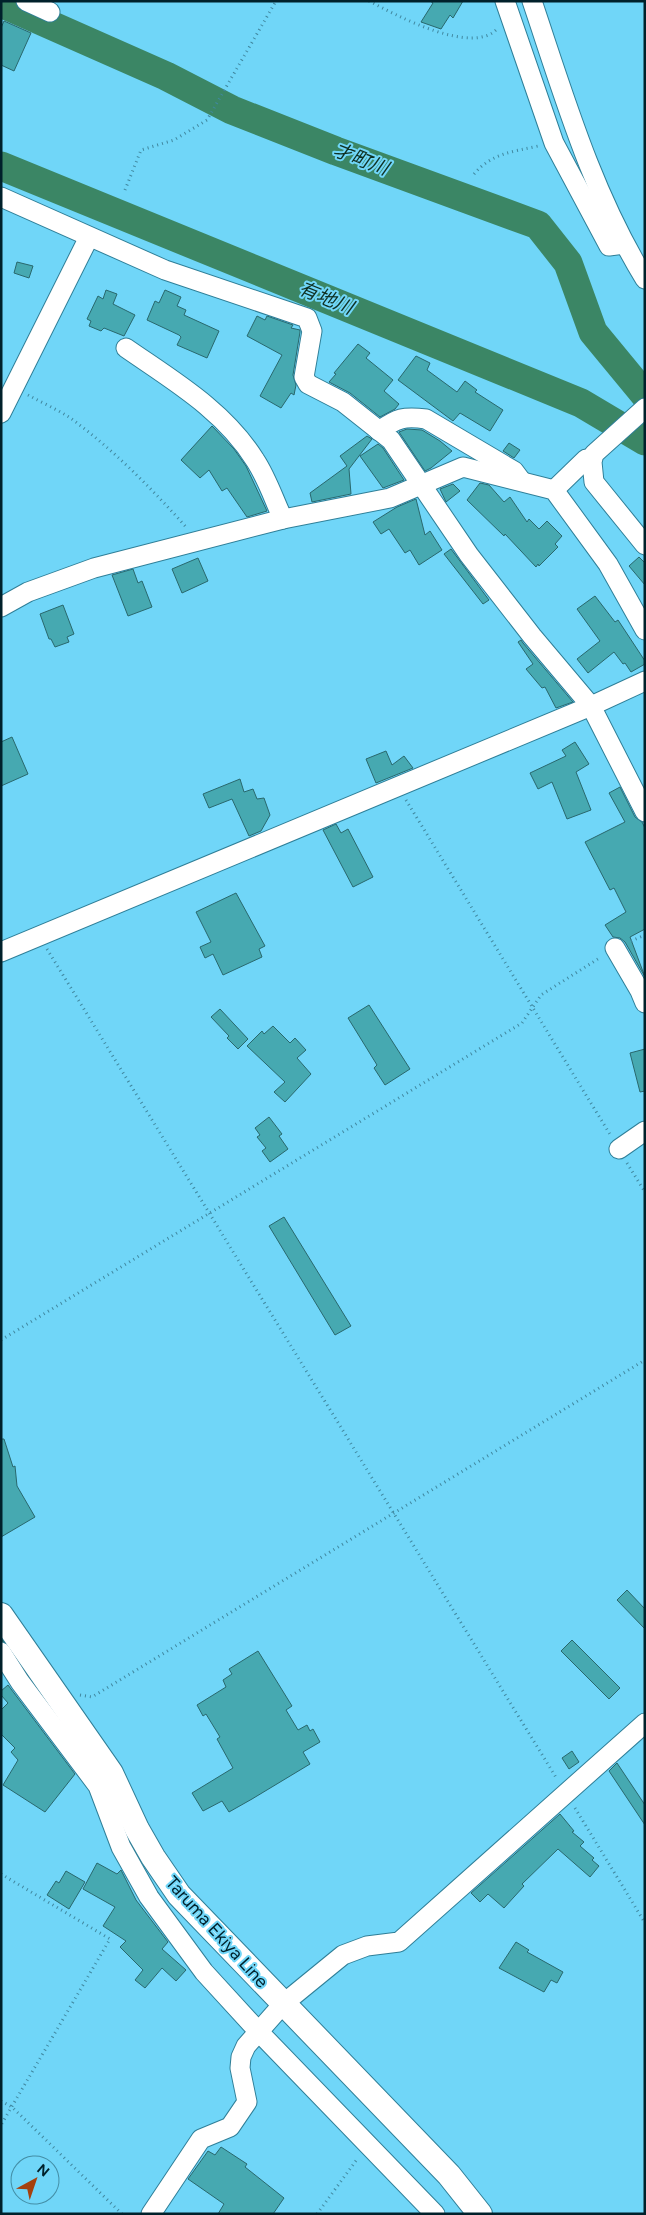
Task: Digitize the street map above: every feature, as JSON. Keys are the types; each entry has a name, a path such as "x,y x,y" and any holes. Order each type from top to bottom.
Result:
{"main road":[{"name":"Taruma Ekiya Line","path":"1,1615 110,1773 153,1857 179,1895 449,2174 480,2214"}],"street":[{"path":"26,1 50,12"},
{"path":"532,1 580,144 624,244 645,279"},
{"path":"506,4 554,143 609,246 624,244"},
{"path":"1,197 165,270 307,318 312,331 304,377 308,384 343,402 391,440 470,555 532,636 591,706 645,812"},
{"path":"1,414 89,237"},
{"path":"126,348 199,398 232,430 256,460 283,519"},
{"path":"554,490 573,469 586,459 593,457 645,408"},
{"path":"379,430 395,420 410,417 426,419 514,471 523,482"},
{"path":"593,457 594,482 645,546"},
{"path":"1,606 28,592 94,568 283,519 390,498 463,467 554,490 608,564 645,630"},
{"path":"608,564 626,578 645,607"},
{"path":"1,952 591,706 645,681"},
{"path":"615,948 645,1003"},
{"path":"619,1149 645,1131"},
{"path":"1,1652 20,1682 98,1786 121,1847 171,1929 204,1972 258,2031 435,2214"},
{"path":"151,2214 201,2139 230,2127 248,2102 240,2068 246,2046 283,2004 343,1955 367,1946 399,1942 645,1723"}],"path":[{"path":"126,190 141,150 174,140 206,120 276,1"},
{"path":"370,1 401,17 457,38 480,38 497,30 506,4"},
{"path":"474,174 483,163 500,154 554,143"},
{"path":"15,389 67,416 103,445 148,485 200,541"},
{"path":"398,787 645,1192"},
{"path":"1,1340 522,1023 541,995 615,948 645,935"},
{"path":"40,937 645,1922"},
{"path":"73,1690 81,1696 92,1697 645,1360"},
{"path":"1,1874 110,1939 1,2125"},
{"path":"1,2101 12,2107 122,2214"},
{"path":"317,2214 348,2168 369,2145"}],"building":[{"path":"430,1 463,1 453,18 450,15 441,29 421,22 433,3"},
{"path":"4,21 31,33 14,71 1,65 1,28"},
{"path":"17,262 33,266 29,278 14,273"},
{"path":"106,290 117,294 113,304 135,315 124,336 104,328 101,331 89,326 91,321 87,319 98,296 103,299"},
{"path":"165,290 181,297 177,306 186,310 184,315 219,331 207,358 177,345 181,337 179,335 147,320 155,301 159,303"},
{"path":"257,316 265,320 267,316 293,325 291,328 300,330 293,375 296,385 294,395 291,393 281,408 260,396 282,355 247,336"},
{"path":"358,344 370,353 366,358 393,380 384,391 399,404 395,409 380,417 350,393 329,382"},
{"path":"416,356 430,363 427,370 457,392 465,381 477,390 475,392 503,410 490,431 460,413 453,421 398,380"},
{"path":"212,426 234,449 246,466 267,511 247,517 227,488 222,491 209,470 200,478 181,460"},
{"path":"407,429 422,430 452,451 425,471 399,432"},
{"path":"367,436 372,439 349,469 351,494 312,502 310,493 347,466 340,456"},
{"path":"509,443 520,450 514,458 503,451"},
{"path":"378,444 383,448 404,480 383,488 360,456"},
{"path":"480,483 489,485 504,502 510,497 527,522 529,519 539,529 547,521 562,536 555,544 558,547 539,566 538,564 536,567 505,534 504,536 467,500"},
{"path":"453,484 460,491 446,502 440,489"},
{"path":"416,499 425,535 430,531 442,550 419,565 410,550 405,553 389,529 381,534 373,522 397,507"},
{"path":"451,549 489,600 483,604 444,554"},
{"path":"639,557 645,563 645,585 629,566"},
{"path":"198,558 208,581 182,593 172,569"},
{"path":"133,569 138,583 142,581 152,607 128,616 112,575"},
{"path":"595,596 615,622 618,620 645,661 645,664 631,672 614,652 588,673 577,659 600,641 577,609"},
{"path":"63,605 74,634 67,637 69,642 55,647 51,639 49,639 40,614"},
{"path":"521,640 573,702 556,708 545,687 542,688 526,669 533,664 518,642"},
{"path":"12,737 28,774 1,786 1,742"},
{"path":"575,742 589,764 576,772 591,810 567,819 552,782 538,789 530,773 566,756 562,750"},
{"path":"386,751 392,765 404,756 413,768 376,783 366,759"},
{"path":"240,779 244,792 253,789 257,799 264,798 270,815 261,831 249,836 232,799 209,808 203,794"},
{"path":"620,787 635,817 642,822 645,828 645,929 630,937 645,977 625,942 620,938 613,937 605,925 626,912 614,888 610,890 585,842 625,822 609,793"},
{"path":"336,824 341,833 348,829 373,877 353,887 323,830"},
{"path":"236,893 265,946 259,949 262,957 223,975 213,954 205,958 200,947 211,942 196,912"},
{"path":"369,1005 410,1069 385,1085 374,1068 377,1065 348,1018"},
{"path":"220,1009 248,1039 238,1049 227,1038 229,1036 211,1017"},
{"path":"273,1026 290,1043 295,1038 306,1050 297,1058 311,1074 285,1102 274,1092 285,1082 247,1046 262,1031 264,1034"},
{"path":"645,1049 645,1091 640,1092 630,1053"},
{"path":"269,1117 282,1134 279,1136 288,1149 270,1162 262,1151 266,1148 257,1137 260,1135 255,1128"},
{"path":"284,1217 351,1326 335,1335 269,1226"},
{"path":"1,1439 4,1439 13,1467 15,1466 17,1486 35,1517 1,1537"},
{"path":"627,1590 645,1609 645,1629 617,1600"},
{"path":"572,1640 620,1688 609,1699 561,1651"},
{"path":"258,1651 292,1706 286,1710 298,1730 307,1725 310,1731 313,1729 320,1742 303,1752 310,1764 252,1799 229,1812 222,1801 203,1811 192,1793 233,1768 217,1739 220,1737 206,1714 203,1716 197,1705 226,1687 223,1680 232,1674 229,1669"},
{"path":"8,1685 75,1774 45,1812 3,1785 18,1760 11,1752 15,1748 1,1734 1,1710 8,1703 1,1695 1,1691"},
{"path":"572,1751 579,1762 569,1769 562,1758"},
{"path":"617,1763 645,1805 645,1825 609,1771"},
{"path":"560,1814 574,1831 572,1832 584,1842 580,1846 594,1858 592,1860 599,1866 590,1877 558,1849 522,1884 524,1886 504,1908 488,1894 480,1902 471,1893"},
{"path":"97,1863 117,1874 121,1870 136,1900 168,1942 162,1949 186,1970 176,1981 162,1968 145,1988 135,1980 143,1970 120,1947 126,1941 103,1926 115,1907 83,1889"},
{"path":"66,1871 85,1882 69,1909 47,1895 56,1881 59,1883"},
{"path":"516,1942 529,1950 527,1952 563,1972 557,1983 551,1980 544,1992 499,1968"},
{"path":"221,2147 247,2164 245,2167 284,2198 273,2214 218,2214 224,2204 188,2179 208,2151 215,2155"}],"waterway":[{"name":"才町川","path":"1,3 166,76 232,110 336,151 538,225 568,263 593,332 645,395"},
{"name":"有地川","path":"1,166 581,403 645,441"},
{"path":"1,1638 8,1648"}]}
